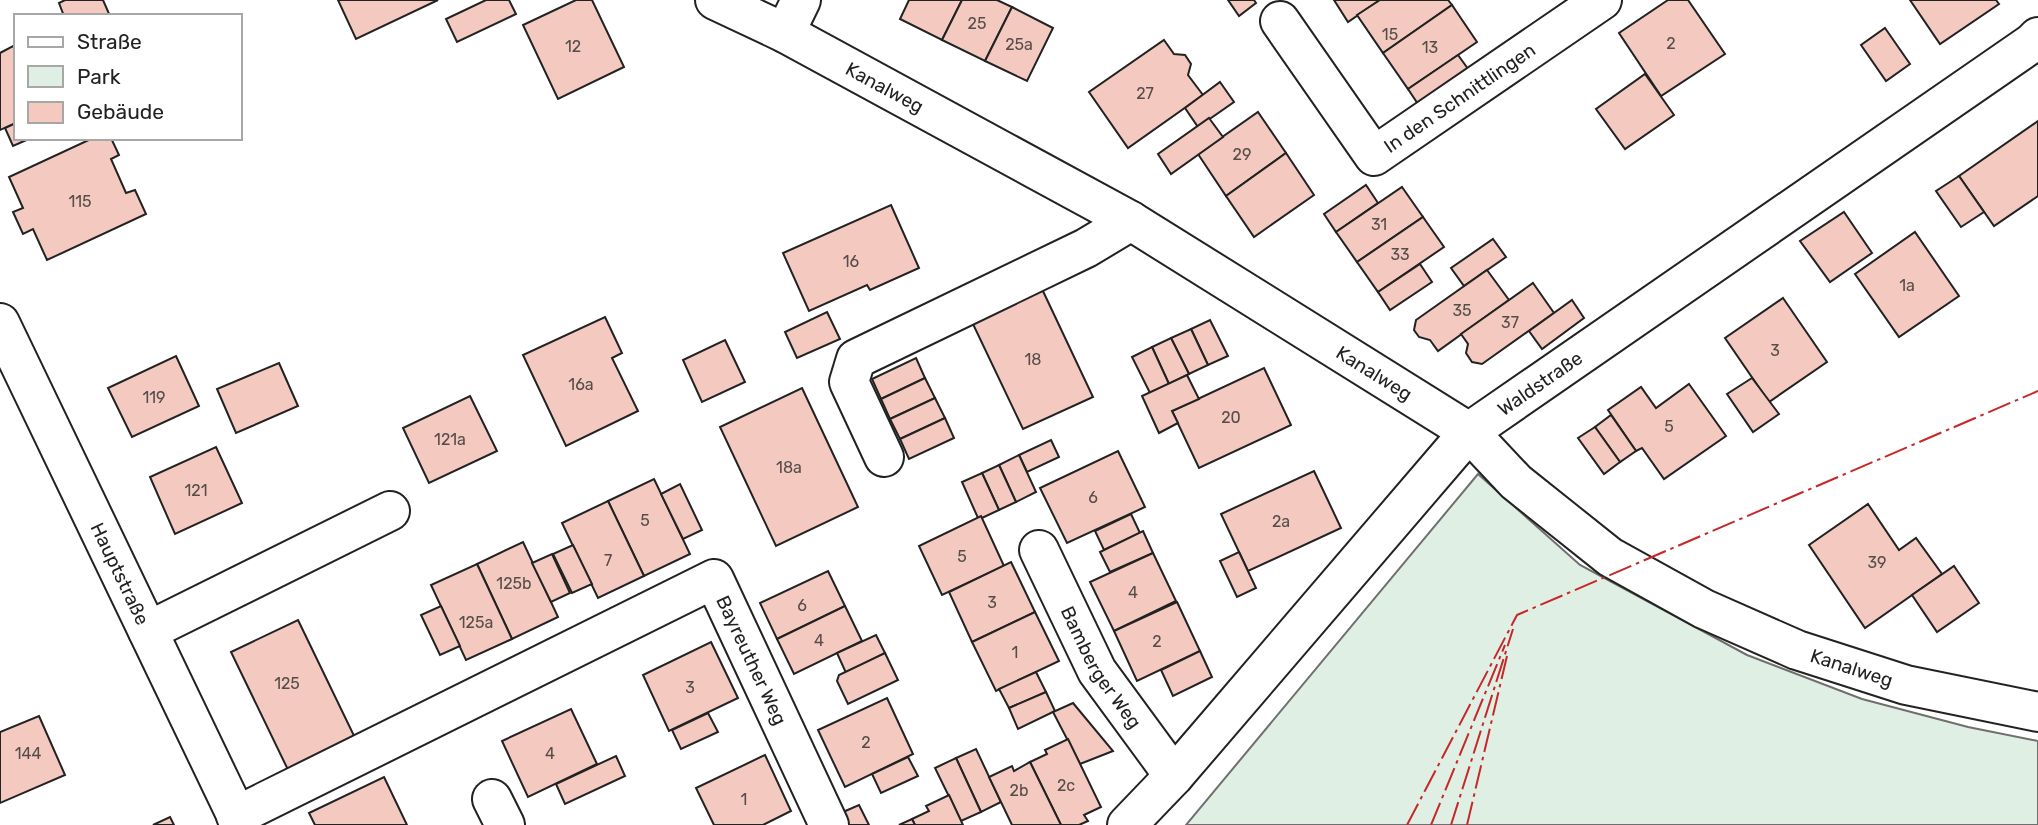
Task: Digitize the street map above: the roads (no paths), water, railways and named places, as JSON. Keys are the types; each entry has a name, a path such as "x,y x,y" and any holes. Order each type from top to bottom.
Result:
{"street":[{"name":"Kanalweg","path":"715,0 793,16 1131,221 1469,432 1516,482 1610,557 1704,609 1797,650 1906,685 2038,712"},
{"name":"In den Schnittlingen","path":"1280,21 1374,156 1581,6"},
{"name":"Waldstraße","path":"1127,825 1174,776 1469,432 2038,37"},
{"path":"884,457 849,382 856,359 1087,248 1131,221"},
{"name":"Hauptstraße","path":"0,323 239,820"},
{"path":"148,631 390,511"},
{"name":"Bamberger Weg","path":"1039,550 1097,671 1174,776"},
{"name":"Bayreuther Weg","path":"239,820 592,638 714,579 830,825"}]}
